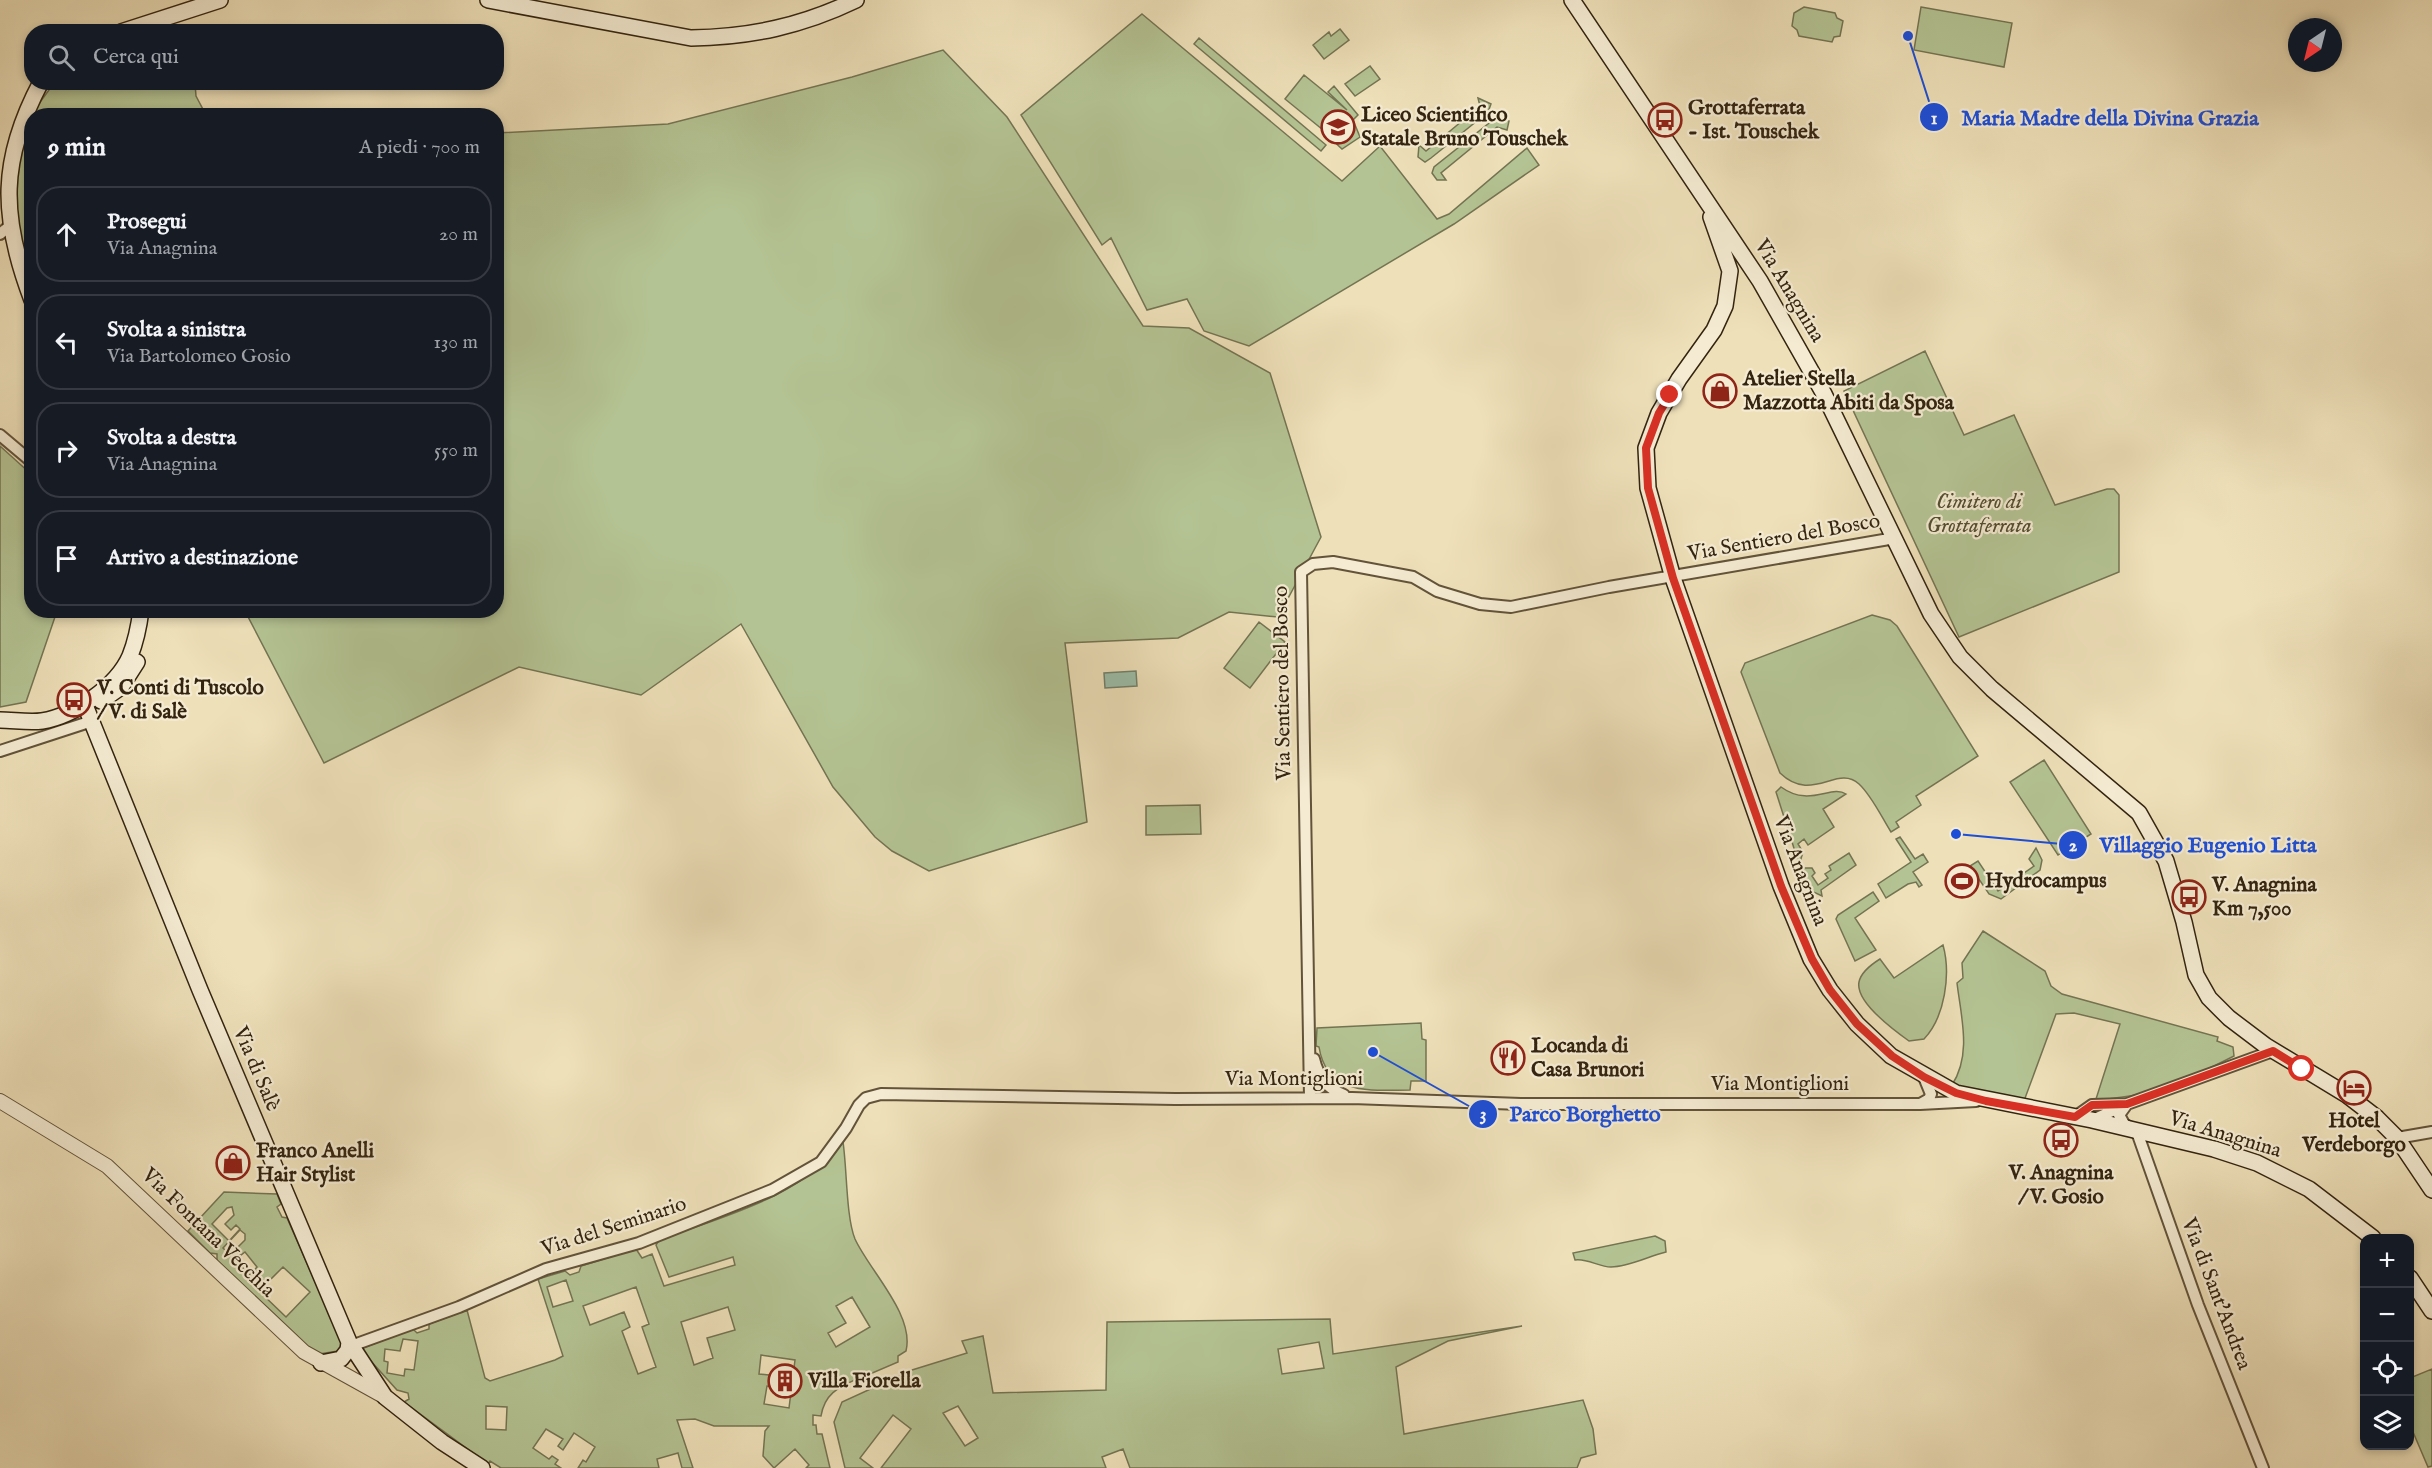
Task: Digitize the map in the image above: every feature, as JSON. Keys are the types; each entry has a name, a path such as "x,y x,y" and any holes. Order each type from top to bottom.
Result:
{"main road":[{"path":"146,24 220,0"},
{"path":"488,0 691,38 725,38 769,32 822,16 856,0"},
{"name":"Via Anagnina","path":"1572,0 1760,282 1824,393 1931,614 1960,657 1992,689 2139,813 2166,861 2184,922 2196,975 2204,990 2229,1018 2273,1051 2362,1106 2397,1138 2432,1190"},
{"path":"24,281 3,232 0,193 7,136 16,114 35,90"},
{"name":"Via Anagnina","path":"1701,192 1725,252 1730,271 1725,306 1718,322 1664,404 1646,448 1648,488 1673,578 1781,886 1812,959 1830,990 1857,1024 1892,1056 1924,1077 1956,1093 1986,1101 2092,1120 2214,1149 2271,1168 2322,1198 2367,1234"},
{"path":"1730,271 1743,270 1760,282"},
{"path":"88,712 129,658 140,618"},
{"path":"0,720 43,721 88,712 120,687 140,657 149,618"},
{"name":"Via di Salè","path":"88,712 200,990 350,1344 385,1397 442,1442 482,1468"},
{"path":"2414,1285 2432,1311"},
{"path":"321,1363 341,1359 350,1344"}],"street":[{"path":"0,435 24,455"},
{"name":"Via Sentiero del Bosco","path":"1310,1097 1301,572 1313,564 1333,562 1413,577 1437,591 1480,604 1511,607 1609,587 1673,578 1895,538"},
{"path":"0,751 88,712"},
{"name":"Via Sentiero del Bosco","path":"1310,1044 1317,1072 1334,1091 1352,1098"},
{"path":"2092,1120 2127,1104 2273,1051"},
{"path":"1920,1104 1929,1099 1931,1094 1924,1077"},
{"name":"Via Montiglioni","path":"859,1105 866,1098 881,1094 907,1093 1175,1099 1310,1097 1521,1104 1920,1104 1986,1101"},
{"name":"Via Fontana Vecchia","path":"0,1101 112,1170 274,1324 321,1363 385,1397"},
{"path":"2075,1117 2092,1105 2127,1104"},
{"name":"Via di Sant'Andrea","path":"2127,1104 2119,1115 2121,1121 2137,1132 2198,1305 2263,1468"},
{"name":"Via del Seminario","path":"350,1344 459,1307 546,1269 639,1243 772,1190 821,1162 846,1128 859,1105"},
{"path":"2397,1138 2432,1132"}],"green space":[{"path":"1804,7 1835,13 1837,18 1843,21 1840,36 1834,37 1832,42 1799,36 1797,30 1792,26 1794,13"},
{"path":"1921,7 2012,23 2004,67 1914,50"},
{"path":"1142,14 1342,181 1380,146 1437,219 1449,214 1527,148 1539,165 1454,224 1249,346 1204,331 1187,299 1147,310 1111,238 1102,245 1021,115"},
{"path":"1340,29 1349,40 1324,59 1313,45 1329,32 1331,36"},
{"path":"1199,38 1326,145 1321,151 1194,44"},
{"path":"943,50 1007,117 1143,326 1189,328 1270,373 1321,537 1278,617 1229,612 1178,638 1065,643 1087,822 929,871 892,851 875,837 833,787 741,624 641,695 519,667 324,763 249,618 504,618 504,133 668,124 852,77"},
{"path":"1370,66 1380,79 1355,96 1345,84"},
{"path":"1304,75 1347,110 1328,92 1334,86 1358,115 1353,120 1360,137 1342,149 1328,136 1335,126 1328,134 1285,99"},
{"path":"49,90 196,90 202,108 36,108"},
{"path":"1478,98 1491,104 1488,112 1425,162 1418,157 1419,145 1426,151 1480,106"},
{"path":"1493,120 1509,121 1507,130 1497,127 1441,173 1446,180 1437,180 1432,173 1434,167"},
{"path":"24,124 24,256 12,220"},
{"name":"Cimitero di Grottaferrata","path":"1925,351 1964,435 2014,415 2055,505 2107,489 2114,489 2119,495 2119,572 1959,637 1844,391"},
{"path":"0,446 24,468 24,618 55,618 26,702 0,707"},
{"path":"1872,615 1890,620 1897,626 1978,756 1916,796 1921,805 1896,822 1899,827 1891,832 1868,795 1859,784 1851,779 1842,778 1803,785 1792,782 1780,773 1741,672 1745,663"},
{"path":"1259,622 1285,642 1250,688 1224,668"},
{"path":"2044,760 2091,834 2058,855 2010,782"},
{"path":"1781,787 1801,796 1834,792 1846,794 1823,809 1834,827 1808,845 1804,839 1798,844 1803,852 1800,862 1804,868 1812,868 1815,873 1812,876 1818,885 1828,878 1825,874 1831,870 1829,866 1849,853 1856,865 1821,890 1822,896 1807,889 1776,792"},
{"path":"1200,805 1201,834 1146,835 1146,806"},
{"path":"1900,837 1915,859 1923,854 1928,862 1913,872 1922,885 1919,887 1916,882 1908,884 1886,898 1878,884 1911,862 1896,839"},
{"path":"2036,848 2042,860 2040,870 2001,899 1989,894 1970,866 1978,861 1998,891 2034,866 2029,859"},
{"path":"1873,892 1879,901 1855,918 1876,950 1855,961 1836,919 1838,915"},
{"path":"1983,931 2045,971 2051,986 2062,994 2218,1037 2217,1041 2233,1047 2234,1056 2167,1086 2133,1096 2096,1099 2120,1024 2074,1013 2056,1014 2024,1101 1952,1085 1962,1061 1963,1048 1957,983 1963,978 1962,963"},
{"path":"1943,945 1946,982 1937,1019 1924,1039 1909,1041 1869,1007 1859,990 1860,978 1880,959 1894,978"},
{"path":"1421,1023 1422,1039 1426,1040 1426,1081 1411,1081 1410,1090 1367,1090 1341,1083 1331,1075 1319,1047 1316,1046 1317,1028"},
{"path":"843,1142 852,1230 862,1251 898,1308 907,1337 906,1351 898,1356 898,1362 870,1374 862,1374 861,1377 840,1387 826,1401 821,1416 813,1415 813,1425 816,1425 817,1434 822,1434 830,1468 806,1468 809,1465 795,1449 774,1468 763,1456 765,1431 769,1426 714,1426 695,1419 677,1420 693,1468 682,1468 678,1453 657,1459 659,1468 578,1468 583,1460 586,1462 595,1447 574,1433 563,1450 558,1446 563,1439 546,1429 533,1448 549,1459 552,1456 558,1460 555,1464 561,1468 501,1468 490,1461 488,1464 404,1402 409,1399 408,1393 397,1390 360,1349 413,1329 417,1333 429,1329 429,1324 467,1310 485,1378 490,1381 555,1360 563,1356 538,1279 565,1271 570,1275 579,1272 581,1266 636,1249 642,1258 652,1254 664,1286 735,1265 733,1257 669,1277 656,1245 659,1240 759,1203 805,1178","holes":["566,1280 573,1301 553,1307 547,1287","636,1287 649,1324 642,1327 656,1367 638,1374 622,1331 630,1327 624,1312 590,1325 583,1306","852,1297 870,1327 836,1347 828,1333 846,1323 836,1306","728,1307 735,1330 707,1338 713,1358 694,1365 681,1322","403,1339 418,1341 414,1370 405,1369 404,1376 387,1373 388,1362 384,1361 385,1349 400,1351","761,1355 795,1360 789,1408 764,1404 767,1386 776,1387 778,1376 759,1374","486,1406 507,1407 506,1430 486,1429"]},
{"path":"224,1192 277,1194 281,1204 277,1207 282,1217 287,1218 340,1338 342,1345 338,1351 319,1354 300,1342 217,1261 217,1254 210,1253 188,1231","holes":["232,1207 234,1215 225,1224 231,1230 236,1225 240,1229 229,1241 212,1224 227,1208","240,1230 245,1234 245,1240 235,1250 241,1255 245,1252 257,1267 250,1275 223,1248","283,1267 310,1292 286,1317 259,1291"]},
{"path":"1655,1236 1665,1241 1666,1252 1618,1267 1606,1267 1584,1260 1575,1260 1573,1253"},
{"path":"1330,1319 1333,1354 1522,1326 1448,1341 1396,1367 1404,1434 1583,1400 1593,1429 1596,1454 1581,1458 1577,1468 1130,1468 1123,1449 1102,1457 1106,1468 881,1468 911,1429 893,1415 860,1458 873,1468 845,1468 834,1422 842,1402 912,1370 967,1353 962,1341 983,1336 993,1393 1106,1390 1107,1322","holes":["1319,1342 1324,1368 1282,1374 1278,1349","958,1406 978,1438 965,1446 943,1413"]},
{"path":"2432,1369 2432,1466 2428,1467 2414,1434 2414,1376"}],"shaded area":[{"path":"1136,671 1137,686 1105,688 1104,673"}],"place":[{"name":"Maria Madre della Divina Grazia","path":"1908,36"},
{"name":"Grottaferrata - Ist. Touschek","path":"1665,120"},
{"name":"Liceo Scientifico Statale Bruno Touschek","path":"1338,127"},
{"name":"Atelier Stella Mazzotta Abiti da Sposa","path":"1720,391"},
{"name":"V. Conti di Tuscolo / V. di Salè","path":"74,700"},
{"name":"Villaggio Eugenio Litta","path":"1956,834"},
{"name":"Hydrocampus","path":"1962,881"},
{"name":"V. Anagnina Km 7,500","path":"2189,897"},
{"name":"Parco Borghetto","path":"1373,1052"},
{"name":"Locanda di Casa Brunori","path":"1508,1058"},
{"name":"Hotel Verdeborgo","path":"2354,1088"},
{"name":"V. Anagnina / V. Gosio","path":"2061,1140"},
{"name":"Franco Anelli Hair Stylist","path":"233,1163"},
{"name":"Villa Fiorella","path":"785,1381"}],"route":[{"path":"1670,395 1659,413 1646,448 1648,488 1673,578 1781,886 1812,959 1830,990 1857,1024 1892,1056 1924,1077 1956,1093 1986,1101 2075,1117 2092,1105 2127,1104 2161,1094 2212,1071 2273,1051 2302,1069"}]}
